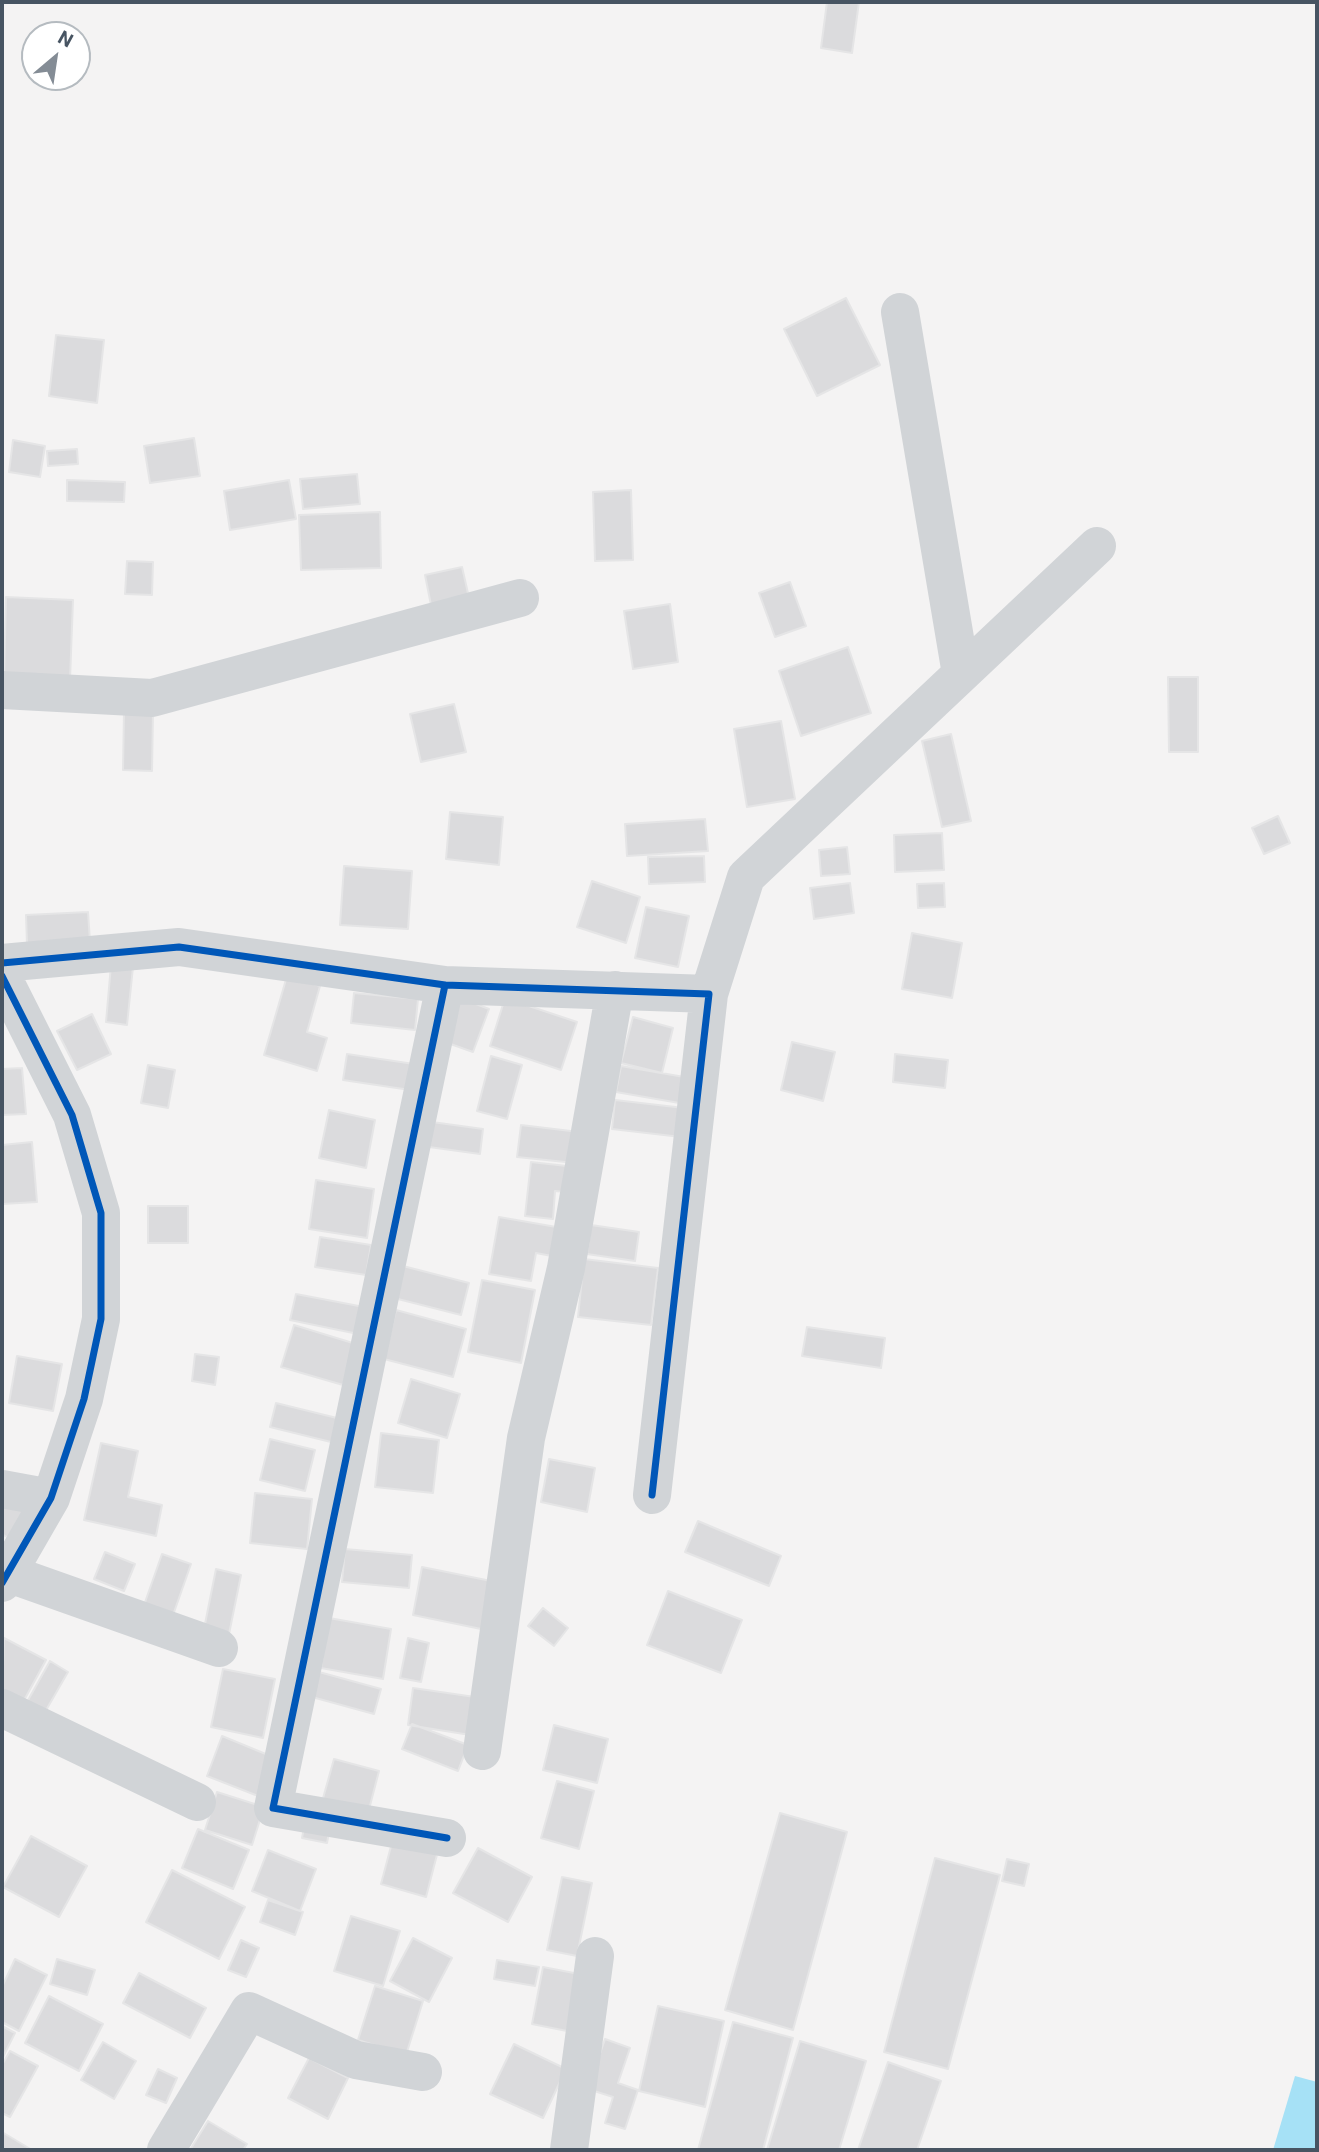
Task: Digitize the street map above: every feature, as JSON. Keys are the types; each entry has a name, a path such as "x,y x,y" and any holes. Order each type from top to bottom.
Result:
{"street":[{"path":"900,312 961,674"},
{"path":"652,1495 709,994 746,877 1097,545"},
{"path":"2,690 152,698 520,598"},
{"path":"2,963 179,947 445,985 709,994"},
{"path":"2,976 72,1115 101,1213 101,1319 84,1399 51,1498 5,1578 219,1648"},
{"path":"445,985 273,1808 447,1839"},
{"path":"482,1751 526,1438 566,1268 615,990"},
{"path":"2,1489 51,1498"},
{"path":"2,1708 197,1802"},
{"path":"569,2150 594,1956"},
{"path":"166,2150 249,2011 356,2060 423,2072"}],"water":[{"path":"1295,2076 1317,2082 1317,2150 1273,2150"}],"building":[{"path":"827,2 859,2 852,53 821,48"},
{"path":"846,298 880,365 817,396 784,329"},
{"path":"56,335 104,340 97,403 49,396"},
{"path":"194,438 200,476 150,483 144,446"},
{"path":"13,440 45,446 40,477 9,472"},
{"path":"77,449 78,464 48,466 47,451"},
{"path":"357,474 360,504 303,509 300,479"},
{"path":"67,480 125,482 124,502 67,501"},
{"path":"289,480 296,519 230,530 224,491"},
{"path":"631,490 633,560 595,561 593,492"},
{"path":"380,512 381,568 301,570 299,515"},
{"path":"127,561 153,562 152,595 125,594"},
{"path":"462,567 470,602 432,610 425,575"},
{"path":"790,582 806,626 775,637 759,593"},
{"path":"6,597 73,600 70,680 4,677"},
{"path":"670,604 678,662 633,669 624,611"},
{"path":"848,647 871,713 801,736 779,671"},
{"path":"1168,677 1198,677 1198,752 1169,752"},
{"path":"454,704 466,752 421,762 410,714"},
{"path":"124,711 153,712 152,771 123,770"},
{"path":"781,721 795,799 747,807 734,729"},
{"path":"951,734 971,821 942,827 922,741"},
{"path":"450,812 503,817 499,865 446,859"},
{"path":"1278,816 1290,843 1264,854 1252,828"},
{"path":"705,819 708,851 627,856 625,824"},
{"path":"942,833 944,870 895,872 894,835"},
{"path":"847,847 850,874 821,876 819,850"},
{"path":"704,856 705,882 649,884 648,857"},
{"path":"344,866 412,871 408,929 340,925"},
{"path":"592,881 640,897 626,943 577,927"},
{"path":"850,883 854,913 814,919 810,888"},
{"path":"944,883 945,907 918,908 917,884"},
{"path":"646,907 689,916 678,967 635,958"},
{"path":"88,912 90,941 27,944 26,915"},
{"path":"912,933 962,943 952,998 902,989"},
{"path":"111,965 133,967 127,1025 106,1022"},
{"path":"287,976 320,986 307,1032 327,1038 317,1071 264,1055"},
{"path":"354,993 418,999 415,1030 351,1023"},
{"path":"458,997 489,1009 473,1052 442,1041"},
{"path":"505,998 577,1022 561,1070 490,1046"},
{"path":"92,1014 111,1054 77,1070 57,1031"},
{"path":"633,1017 673,1028 662,1073 621,1063"},
{"path":"792,1042 835,1052 823,1101 781,1090"},
{"path":"347,1054 414,1064 410,1090 343,1080"},
{"path":"895,1054 948,1060 945,1088 893,1082"},
{"path":"491,1056 522,1065 507,1119 477,1111"},
{"path":"148,1065 175,1070 168,1108 141,1103"},
{"path":"621,1066 690,1078 685,1104 616,1092"},
{"path":"22,1068 26,1114 2,1115 2,1069"},
{"path":"615,1100 684,1108 681,1137 612,1129"},
{"path":"329,1110 375,1120 366,1168 319,1158"},
{"path":"432,1122 483,1129 480,1154 429,1147"},
{"path":"521,1125 579,1132 575,1163 517,1157"},
{"path":"32,1142 37,1202 2,1204 2,1145"},
{"path":"531,1162 576,1167 573,1193 555,1191 553,1219 525,1216"},
{"path":"316,1180 374,1189 367,1238 309,1229"},
{"path":"148,1206 188,1206 188,1243 148,1243"},
{"path":"499,1217 562,1228 557,1257 536,1253 531,1281 489,1274"},
{"path":"591,1225 639,1232 635,1261 587,1254"},
{"path":"320,1237 371,1245 366,1275 315,1267"},
{"path":"584,1259 658,1268 651,1325 578,1317"},
{"path":"403,1266 469,1283 461,1315 394,1298"},
{"path":"482,1280 535,1290 521,1363 468,1352"},
{"path":"296,1294 364,1307 358,1334 290,1320"},
{"path":"396,1310 466,1329 453,1377 384,1359"},
{"path":"294,1325 356,1344 343,1385 281,1367"},
{"path":"807,1327 885,1338 881,1368 802,1356"},
{"path":"195,1354 219,1357 215,1385 192,1381"},
{"path":"17,1356 62,1364 53,1411 9,1403"},
{"path":"411,1379 460,1394 447,1438 398,1423"},
{"path":"276,1403 345,1420 339,1444 270,1427"},
{"path":"381,1433 439,1440 433,1493 375,1487"},
{"path":"270,1439 315,1450 305,1491 260,1480"},
{"path":"101,1443 138,1451 128,1497 162,1505 156,1536 84,1520"},
{"path":"549,1459 595,1468 587,1512 541,1502"},
{"path":"255,1493 312,1499 307,1549 250,1543"},
{"path":"2,1499 29,1503 10,1539 2,1534"},
{"path":"698,1521 781,1556 769,1586 685,1552"},
{"path":"345,1549 412,1555 409,1588 342,1582"},
{"path":"105,1552 135,1564 124,1591 94,1579"},
{"path":"162,1554 191,1564 172,1618 143,1608"},
{"path":"422,1567 496,1582 486,1630 413,1615"},
{"path":"216,1569 241,1575 229,1634 204,1629"},
{"path":"668,1591 742,1620 721,1673 647,1645"},
{"path":"543,1608 568,1628 554,1646 528,1626"},
{"path":"329,1618 391,1629 383,1679 321,1668"},
{"path":"4,1638 46,1660 22,1704 2,1693"},
{"path":"408,1638 429,1643 421,1682 400,1678"},
{"path":"50,1661 68,1672 45,1712 27,1702"},
{"path":"223,1669 275,1679 263,1738 211,1727"},
{"path":"319,1672 381,1689 374,1714 312,1697"},
{"path":"413,1688 475,1697 470,1735 408,1725"},
{"path":"412,1724 468,1745 458,1771 402,1749"},
{"path":"554,1725 608,1739 597,1783 543,1770"},
{"path":"222,1736 273,1757 258,1796 207,1776"},
{"path":"334,1759 379,1771 366,1821 320,1809"},
{"path":"557,1781 594,1791 579,1849 541,1838"},
{"path":"217,1792 264,1807 252,1845 205,1830"},
{"path":"780,1813 847,1832 793,2030 725,2010"},
{"path":"306,1817 331,1822 327,1843 302,1838"},
{"path":"198,1829 249,1850 233,1889 182,1868"},
{"path":"394,1835 439,1847 426,1897 381,1884"},
{"path":"31,1836 87,1866 59,1917 3,1887"},
{"path":"478,1848 532,1877 508,1922 453,1893"},
{"path":"268,1850 316,1869 300,1911 252,1891"},
{"path":"935,1858 1000,1875 948,2069 884,2052"},
{"path":"1007,1859 1029,1864 1024,1886 1002,1881"},
{"path":"172,1870 245,1907 219,1959 146,1922"},
{"path":"562,1877 592,1883 577,1956 547,1950"},
{"path":"268,1900 303,1912 295,1935 260,1922"},
{"path":"351,1916 400,1931 383,1986 334,1971"},
{"path":"413,1938 452,1958 429,2002 390,1981"},
{"path":"241,1940 259,1948 246,1977 228,1970"},
{"path":"15,1959 47,1975 19,2031 2,2022 2,1987"},
{"path":"57,1959 95,1970 87,1995 50,1984"},
{"path":"497,1960 539,1967 535,1986 494,1979"},
{"path":"543,1967 579,1974 567,2031 532,2024"},
{"path":"139,1973 206,2008 190,2038 123,2003"},
{"path":"375,1986 423,2001 406,2055 358,2040"},
{"path":"49,1996 103,2024 79,2071 25,2043"},
{"path":"658,2006 724,2021 705,2107 639,2091"},
{"path":"733,2022 793,2038 763,2150 698,2150"},
{"path":"2,2026 15,2033 2,2059"},
{"path":"605,2039 630,2048 618,2083 638,2090 625,2129 605,2123 613,2097 588,2089"},
{"path":"800,2041 866,2061 839,2150 767,2150"},
{"path":"103,2042 136,2061 114,2099 81,2080"},
{"path":"514,2044 566,2069 543,2118 490,2094"},
{"path":"10,2051 38,2066 10,2117 2,2113 2,2065"},
{"path":"309,2058 348,2078 328,2119 288,2098"},
{"path":"888,2062 941,2081 917,2150 858,2150"},
{"path":"158,2069 177,2078 166,2103 146,2095"},
{"path":"208,2121 247,2144 243,2150 190,2150"},
{"path":"2,2132 32,2150 2,2150"}],"cycle path":[{"path":"2,963 179,947 445,985 709,994 652,1495"},
{"path":"2,976 72,1115 101,1213 101,1319 84,1399 51,1498 2,1583"},
{"path":"445,985 273,1808 447,1838"}]}
